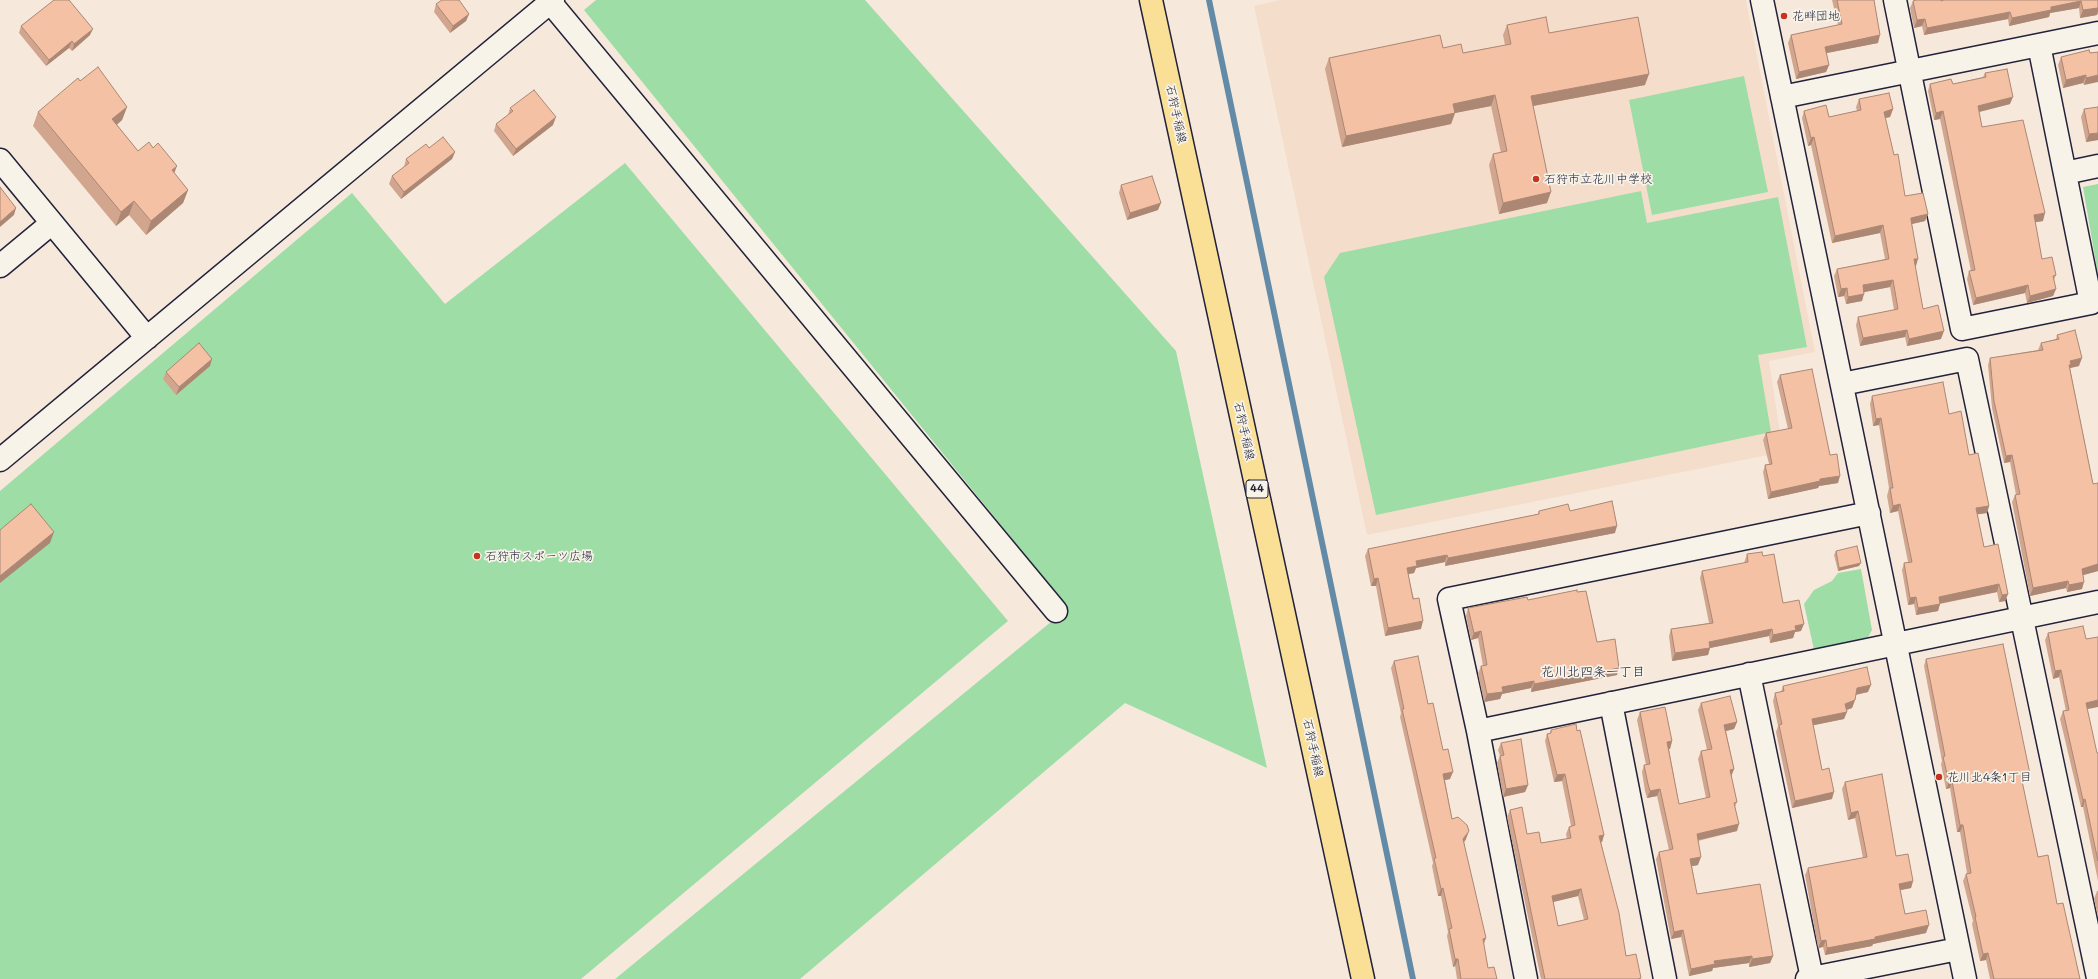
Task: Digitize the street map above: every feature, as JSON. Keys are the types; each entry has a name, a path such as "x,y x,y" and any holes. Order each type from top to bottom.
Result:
{"main road":[{"name":"石狩手稲線","path":"1151,0 1363,979"}],"street":[{"path":"1762,0 1965,979"},
{"path":"1895,0 1908,72 1962,329 2091,303 2039,45"},
{"path":"0,460 552,1 1056,611"},
{"path":"1782,97 2098,33"},
{"path":"0,160 147,338"},
{"path":"2065,173 2098,166"},
{"path":"0,266 52,223"},
{"path":"1842,384 1967,359 2098,978"},
{"path":"1526,979 1478,731 1449,600 1869,513"},
{"path":"1478,731 2098,602"},
{"path":"1749,674 1809,978 1958,949"},
{"path":"1611,703 1665,979"}],"shaded area":[{"name":"石狩市立花川中学校","path":"1280,0 1746,0 1815,352 1769,361 1783,452 1367,535 1254,6"}],"green space":[{"path":"596,0 865,0 1176,351 1267,768 1125,703 800,979 615,979 1068,608 584,10"},
{"path":"1744,76 1768,192 1652,215 1629,100"},
{"name":"石狩市スポーツ広場","path":"625,163 1008,621 581,979 0,979 0,491 352,193 445,304"},
{"path":"2098,184 2098,275 2083,187"},
{"path":"1641,191 1647,223 1778,197 1807,347 1758,355 1771,432 1376,515 1324,277 1340,253"},
{"path":"1861,569 1872,630 1868,637 1814,650 1804,604 1814,590 1832,581 1838,573"}],"building":[{"path":"54,0 69,0 93,29 74,44 72,41 49,60 21,26"},
{"path":"442,0 459,0 469,14 453,26 436,4"},
{"path":"1837,0 1874,0 1880,35 1825,47 1829,65 1799,72 1791,35 1842,24"},
{"path":"2098,0 2098,8 2083,10 2081,1 2051,7 2051,10 2012,18 2010,12 1927,28 1925,19 1917,20 1913,1"},
{"path":"1546,17 1549,33 1638,17 1649,74 1531,96 1551,192 1503,203 1493,154 1507,151 1495,95 1453,104 1455,113 1346,136 1329,58 1440,35 1443,48 1461,44 1463,53 1511,44 1507,25"},
{"path":"2089,50 2090,53 2098,52 2098,75 2086,78 2086,75 2066,80 2061,57"},
{"path":"98,67 127,107 112,119 138,151 149,142 153,148 158,143 177,166 172,170 188,190 151,221 134,201 121,212 38,112 78,78 80,81"},
{"path":"2007,69 2013,97 1978,106 1982,127 2023,120 2045,213 2034,215 2042,259 2052,257 2056,275 2053,276 2056,289 2030,296 2028,285 1976,298 1969,271 1975,270 1943,111 1936,113 1930,84 1951,79 1953,84 1986,77 1985,73"},
{"path":"534,90 556,117 516,149 496,124 513,111 510,108"},
{"path":"1889,93 1893,109 1884,112 1894,155 1898,154 1905,196 1923,193 1928,214 1911,218 1918,259 1914,259 1923,309 1938,305 1944,331 1909,339 1907,330 1863,338 1858,317 1898,309 1893,280 1863,285 1864,294 1848,297 1847,288 1841,289 1837,269 1889,259 1883,225 1835,236 1814,137 1811,138 1804,111 1826,105 1829,117 1861,110 1859,99"},
{"path":"2098,107 2098,133 2089,134 2084,109"},
{"path":"443,137 455,152 404,192 392,176 409,163 406,159 426,144 429,148"},
{"path":"1152,176 1161,203 1130,213 1121,185"},
{"path":"0,187 16,208 0,222"},
{"path":"2075,330 2082,358 2070,361 2071,365 2069,365 2093,484 2098,483 2098,564 2082,569 2084,582 2069,585 2068,581 2033,588 2015,495 2020,494 2012,455 2006,456 1994,401 1990,358 2043,350 2041,343 2059,339 2057,335"},
{"path":"199,343 212,359 179,387 166,372"},
{"path":"1812,369 1830,455 1837,454 1840,476 1820,479 1820,481 1771,492 1765,465 1772,464 1766,433 1792,428 1780,375"},
{"path":"1943,382 1949,414 1961,411 1969,455 1978,453 1989,506 1976,508 1984,547 1998,544 2008,594 2002,595 1999,584 1939,597 1940,604 1918,608 1916,597 1910,598 1904,563 1912,562 1900,504 1893,506 1890,488 1893,488 1881,418 1876,419 1872,396"},
{"path":"1612,501 1617,526 1448,558 1447,555 1416,561 1417,566 1407,568 1413,599 1419,598 1423,621 1388,628 1378,578 1374,579 1368,549 1539,514 1539,511 1568,504 1570,511"},
{"path":"31,504 54,532 0,576 0,530"},
{"path":"1857,546 1861,563 1839,568 1836,551"},
{"path":"1762,552 1763,556 1774,554 1783,603 1799,600 1804,624 1795,626 1796,630 1773,635 1772,629 1709,642 1710,648 1675,653 1671,629 1713,623 1702,571 1748,562 1747,554"},
{"path":"1577,590 1577,592 1586,591 1597,642 1615,639 1619,668 1534,684 1534,681 1502,687 1503,692 1487,694 1481,666 1487,665 1481,631 1474,633 1468,608 1527,597 1528,600"},
{"path":"2083,626 2086,639 2098,637 2098,700 2086,703 2098,753 2098,861 2085,799 2083,800 2063,711 2069,710 2061,670 2055,671 2048,633"},
{"path":"2003,644 2030,774 2021,776 2038,857 2048,855 2057,904 2063,903 2080,979 1994,979 1988,953 1983,954 1966,874 1971,873 1963,825 1960,825 1952,781 1949,782 1943,757 1945,756 1926,659"},
{"path":"1418,656 1428,704 1433,703 1443,750 1448,749 1453,772 1443,774 1452,819 1458,817 1467,825 1469,831 1463,839 1486,938 1483,939 1488,968 1494,967 1497,979 1461,979 1458,959 1455,959 1449,929 1452,928 1443,888 1441,889 1434,858 1436,858 1402,709 1404,709 1394,661"},
{"path":"1867,667 1871,685 1857,688 1855,700 1845,704 1847,712 1812,719 1822,770 1829,768 1834,792 1795,801 1779,725 1782,724 1775,693 1784,691 1783,686"},
{"path":"1730,696 1737,722 1724,725 1734,769 1730,770 1737,802 1734,803 1739,824 1697,834 1701,857 1690,859 1697,894 1760,884 1773,956 1752,959 1752,956 1714,961 1715,964 1691,969 1683,930 1674,932 1659,852 1673,849 1660,789 1650,791 1648,784 1644,765 1650,764 1640,712 1665,707 1672,741 1667,742 1679,804 1710,797 1701,751 1712,749 1701,703"},
{"path":"1576,724 1577,731 1580,730 1604,835 1599,836 1619,913 1626,956 1636,954 1641,978 1545,979 1510,810 1522,807 1527,834 1539,832 1541,843 1571,838 1569,827 1575,825 1565,774 1557,775 1547,734 1551,733 1551,730","holes":["1581,889 1588,919 1558,926 1552,896"]},
{"path":"1521,739 1528,785 1506,789 1500,756 1504,755 1501,743"},
{"path":"1882,774 1896,856 1908,854 1913,881 1899,884 1905,914 1926,910 1929,925 1875,937 1875,939 1827,948 1826,940 1821,941 1808,868 1867,857 1858,811 1851,813 1845,782"}],"waterway":[{"path":"1209,0 1413,979"}],"place":[{"name":"花畔団地","path":"1784,16"},
{"name":"石狩市立花川中学校","path":"1536,179"},
{"name":"石狩市スポーツ広場","path":"477,556"},
{"name":"花川北4条1丁目","path":"1939,777"}],"district":[{"name":"花川北四条一丁目","path":"1593,672"}]}
